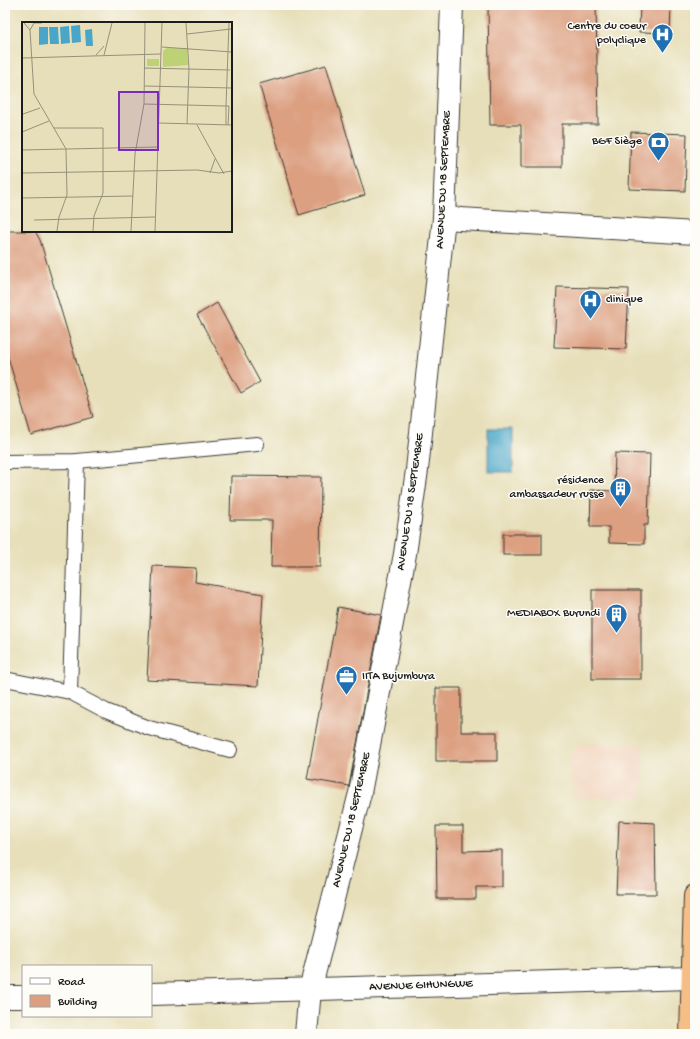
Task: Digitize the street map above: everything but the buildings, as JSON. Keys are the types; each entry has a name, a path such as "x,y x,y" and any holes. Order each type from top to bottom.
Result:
{"highway":[{"path":"691,1034 691,978 695,896"}],"street":[{"name":"AVENUE DU 18 SEPTEMBRE","path":"306,1034 310,990 360,794 405,554 417,470 444,218 452,5"},
{"path":"444,218 695,233"},
{"name":"AVENUE GIHUNGWE","path":"152,994 691,978"},
{"path":"5,997 22,997"}],"lane":[{"path":"5,462 77,461 257,444"},
{"path":"70,692 77,461"},
{"path":"5,679 70,692 106,711 149,728 230,750"}],"shaded area":[{"path":"579,744 643,744 643,798 576,798 568,766"}],"water":[{"path":"488,429 513,429 513,472 488,472"}],"place":[{"name":"Centre du coeur polyclique","path":"662,54"},
{"name":"BGF Siège","path":"658,162"},
{"name":"clinique","path":"591,320"},
{"name":"résidence ambassadeur russe","path":"620,508"},
{"name":"MEDIABOX Burundi","path":"616,634"},
{"name":"IITA Bujumbura","path":"346,696"}]}
